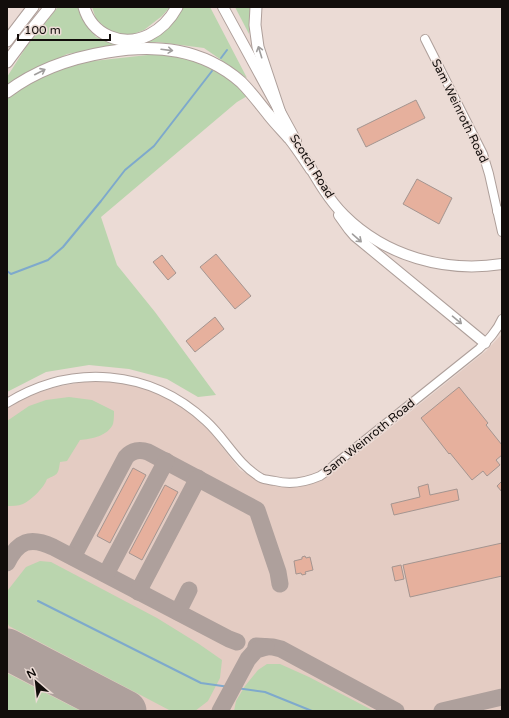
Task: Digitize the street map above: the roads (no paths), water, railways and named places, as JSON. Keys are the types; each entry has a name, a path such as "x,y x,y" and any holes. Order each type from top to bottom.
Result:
{"highway":[{"path":"7,41 33,7"},
{"path":"7,62 50,7"},
{"path":"84,7 89,20 99,31 118,40 128,40 141,38 155,31 167,20 177,7"},
{"path":"256,7 255,25 258,47 281,116"},
{"path":"7,92 27,79 54,66 90,55 144,48 166,49 193,55 214,64 241,83 290,140 311,169"}],"main road":[{"name":"Scotch Road","path":"224,7 281,116 311,169 327,194 344,215 385,245 416,259 446,265 477,267 502,264"},
{"path":"327,194 344,222 355,236 485,343"}],"street":[{"name":"Sam Weinroth Road","path":"425,39 483,154 500,212 502,232"},
{"name":"Sam Weinroth Road","path":"7,403 24,393 61,380 106,377 123,378 139,382 167,393 182,401 195,411 213,428 245,467 262,478 286,484 292,483 321,475 485,343 502,319"}],"waterway":[{"path":"221,58 227,50"},
{"path":"7,271 11,274 48,260 63,247 125,170 154,146 212,71"},
{"path":"38,601 201,683 265,692 312,711"}]}
